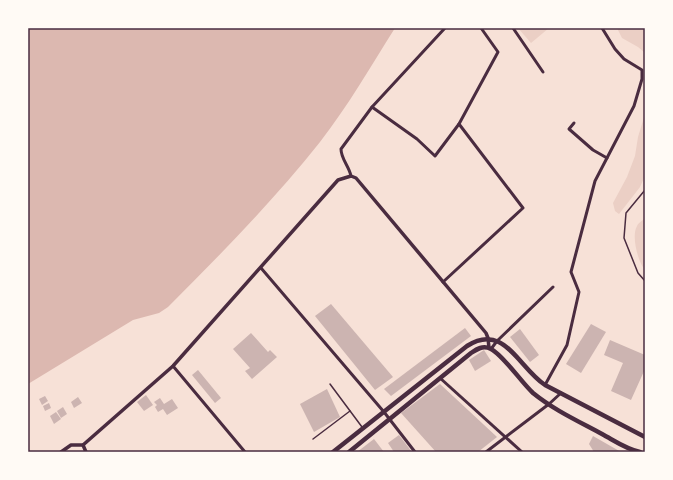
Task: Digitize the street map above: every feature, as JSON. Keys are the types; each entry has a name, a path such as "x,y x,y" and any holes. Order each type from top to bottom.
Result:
{"main road":[{"path":"333,452 467,346 474,341 488,338 497,341 510,350 538,380 545,385 645,437"},
{"path":"349,452 388,419 477,349 485,347 498,354 533,392 549,404 566,415 625,447 640,452"}],"street":[{"path":"351,176 350,169 341,154 341,149 372,107 445,28"},
{"path":"372,107 417,139 435,156 459,124 498,52 481,28"},
{"path":"513,28 543,72"},
{"path":"545,385 567,345 579,292 571,272 595,181 634,106 642,79 642,70 624,59 615,49 602,28"},
{"path":"574,123 568,129 593,150 607,158"},
{"path":"443,282 523,208 459,124"},
{"path":"61,452 71,445 83,445 173,366 338,180 351,176 356,178 486,333 490,349"},
{"path":"261,268 384,412 415,452"},
{"path":"490,349 553,287"},
{"path":"173,366 245,452"},
{"path":"440,378 522,452"},
{"path":"486,452 549,404 561,393"},
{"path":"83,445 86,452"},
{"path":"625,447 628,452"}],"lane":[{"path":"645,190 626,213 624,238 638,273 645,281"},
{"path":"330,384 363,428"},
{"path":"313,439 350,411"}],"shaded area":[{"path":"28,28 395,28 350,100 320,142 265,206 168,307 159,313 133,320 28,384"},
{"path":"518,28 549,28 531,43"},
{"path":"617,28 645,28 645,53 638,47 622,38"},
{"path":"645,114 645,176 640,187 619,214 615,211 613,203 627,177 635,156 638,137"},
{"path":"644,219 645,270 640,261 635,242 635,230 639,223"}],"building":[{"path":"331,304 393,377 375,390 315,316"},
{"path":"591,324 606,332 581,373 566,364"},
{"path":"465,328 471,336 391,396 384,389"},
{"path":"520,329 539,355 530,362 510,337"},
{"path":"251,333 268,352 270,350 277,357 252,379 245,371 250,368 233,349"},
{"path":"610,340 645,355 645,369 631,400 611,391 623,363 604,355"},
{"path":"484,350 491,361 475,371 469,360"},
{"path":"198,370 221,398 215,403 192,375"},
{"path":"440,384 497,437 478,452 436,452 401,413"},
{"path":"327,389 340,417 314,432 300,404"},
{"path":"146,395 153,405 144,411 137,402"},
{"path":"45,396 48,401 42,405 39,399"},
{"path":"78,397 82,403 74,408 71,402"},
{"path":"160,398 164,404 172,399 178,408 167,415 163,409 158,412 155,407 157,405 154,402"},
{"path":"49,403 51,408 45,411 43,406"},
{"path":"63,407 67,414 61,418 57,411"},
{"path":"56,412 61,419 54,424 50,416"},
{"path":"399,435 412,452 394,452 388,443"},
{"path":"593,436 621,452 594,452 589,444"},
{"path":"374,439 384,452 357,452"}]}
